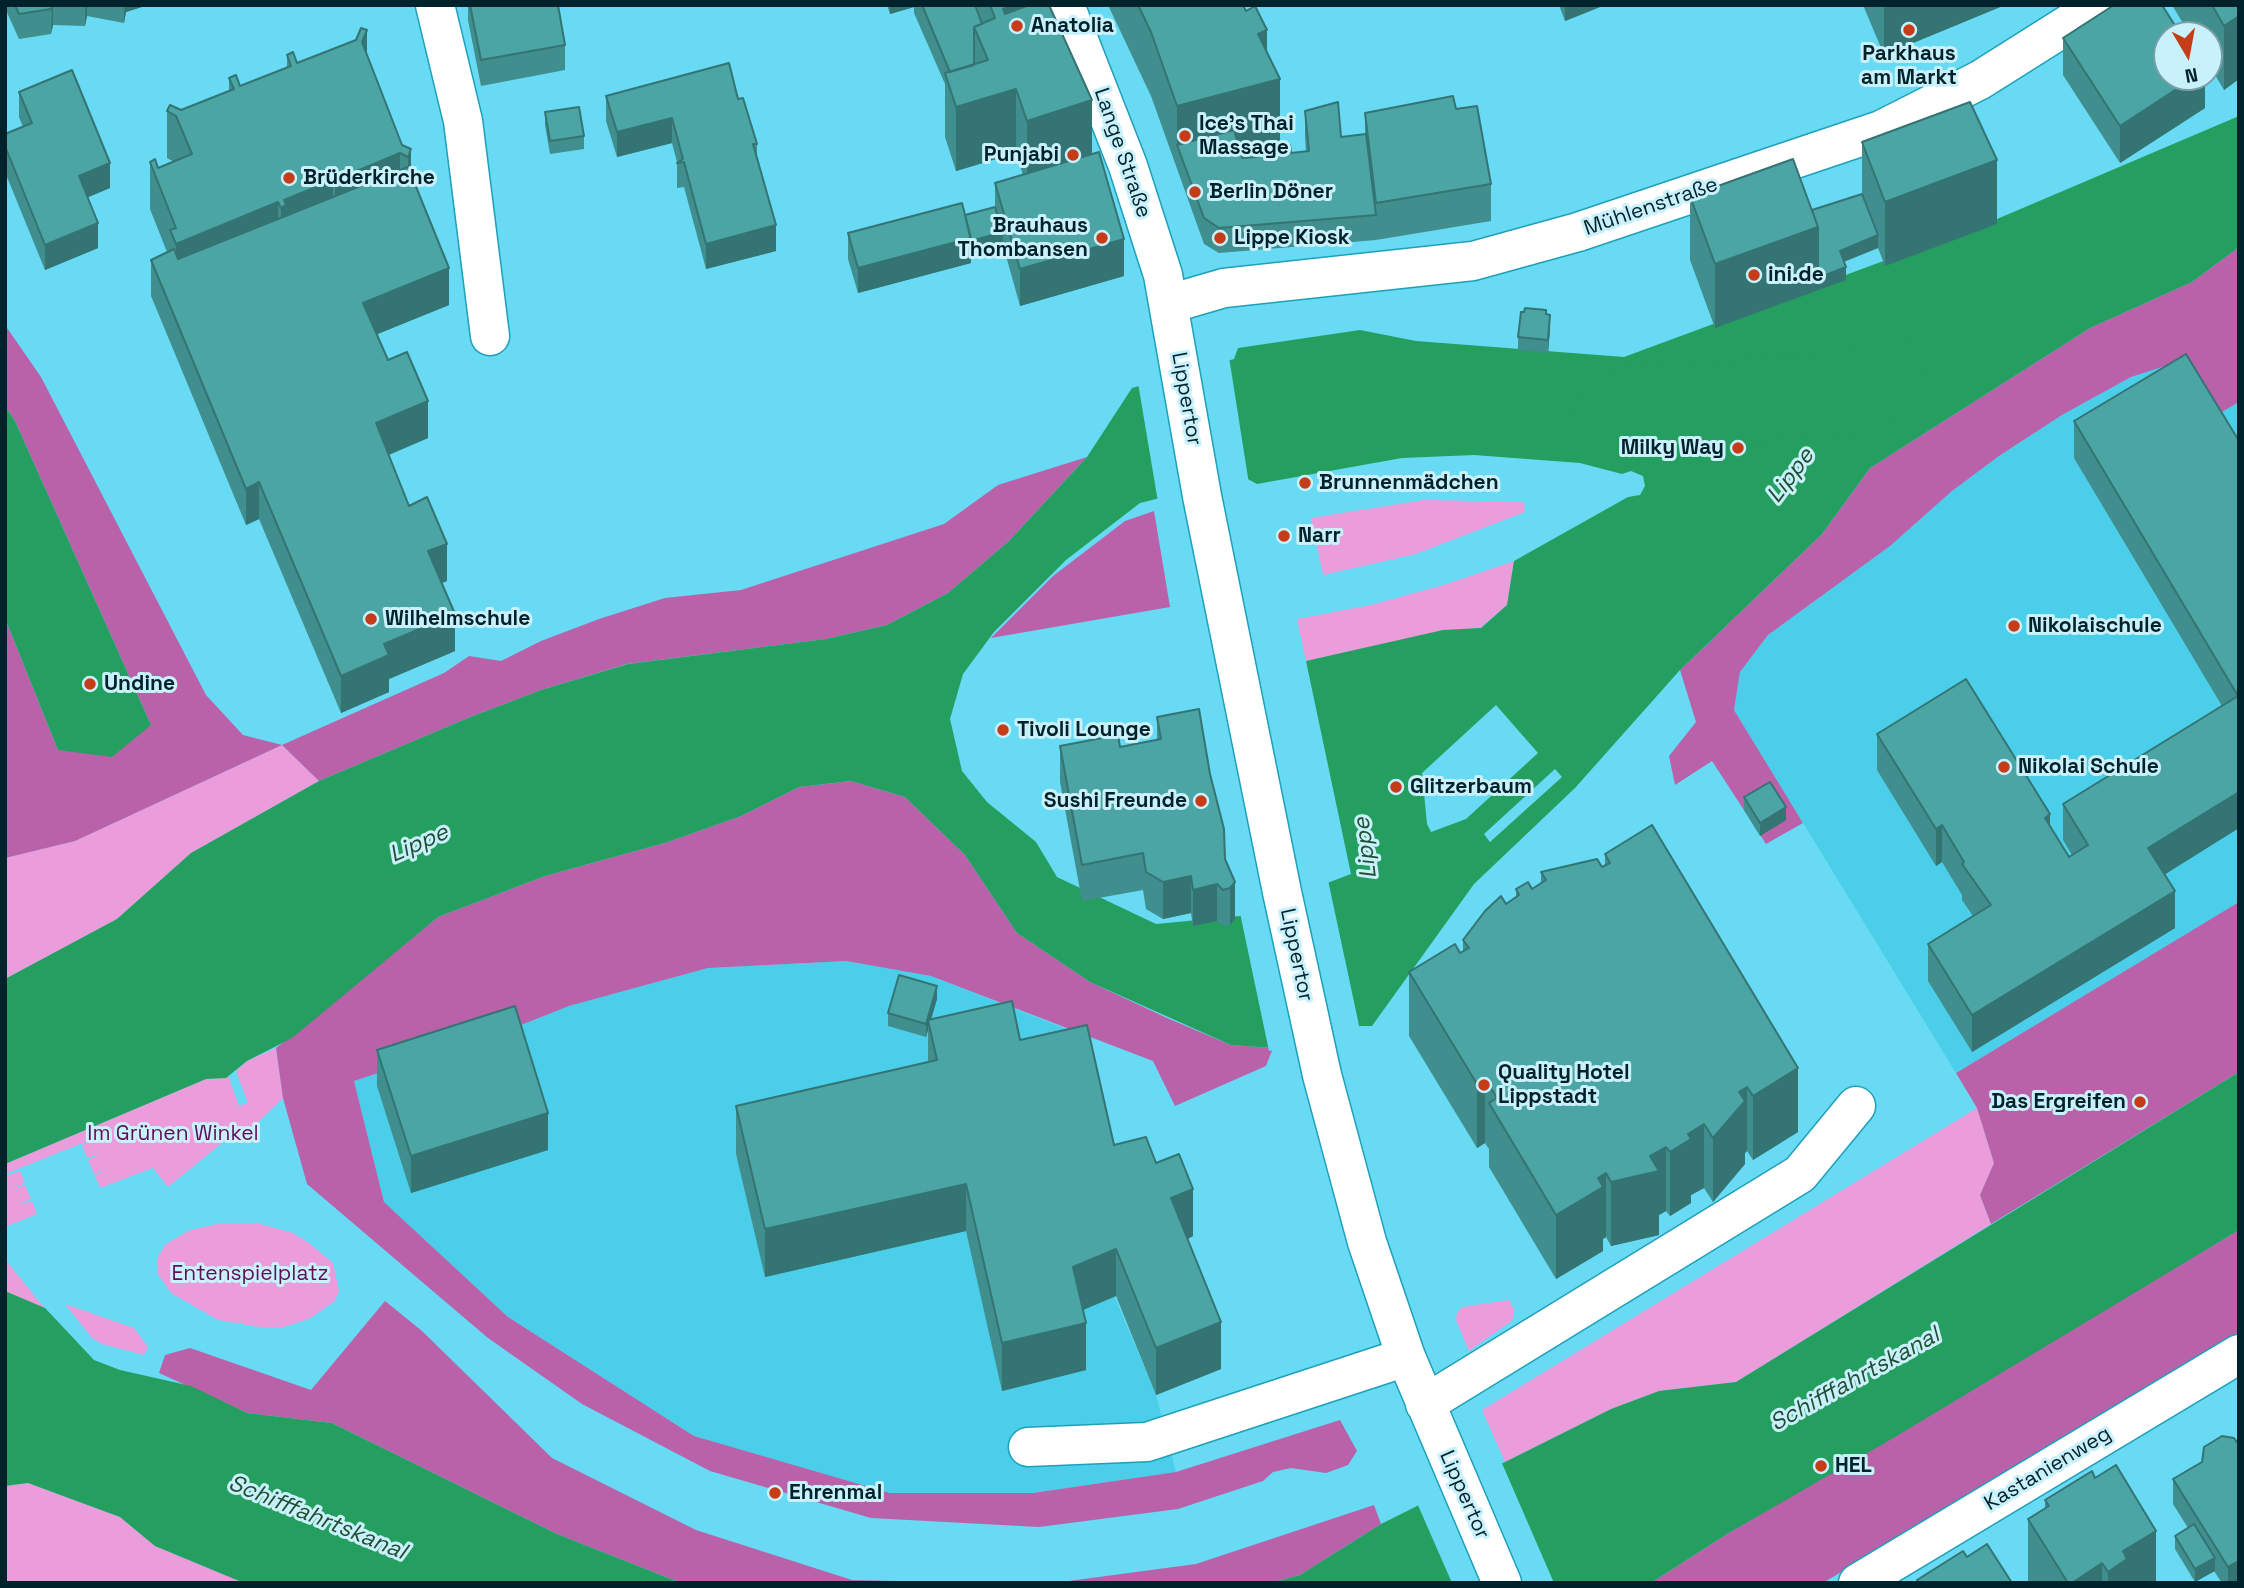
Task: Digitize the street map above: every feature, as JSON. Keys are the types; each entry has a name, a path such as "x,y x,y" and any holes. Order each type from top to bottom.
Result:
{"street":[{"path":"435,5 463,121 490,336"},
{"name":"Lange Straße","path":"1065,5 1128,166 1169,304"},
{"name":"Mühlenstraße","path":"1169,304 1224,288 1472,261 1578,232 1881,130 1980,80 2099,5"},
{"name":"Lippertor","path":"1169,304 1202,496 1316,1049 1367,1242 1406,1357 1503,1583"},
{"path":"1425,1404 1800,1174 1856,1106"},
{"name":"Kastanienweg","path":"1858,1583 2239,1354"},
{"path":"1028,1447 1147,1442 1406,1357"}],"shaded area":[{"path":"2239,247 2239,402 2205,422 2186,390 2162,367 2131,377 2062,415 1999,456 1952,491 1890,546 1768,635 1740,672 1734,710 1803,823 1766,844 1712,761 1675,785 1669,756 1696,722 1680,670 1822,534 1870,468 2090,328 2192,282"},
{"path":"5,325 41,377 206,695 243,735 282,745 75,841 5,858 5,618 58,750 151,725 15,421 5,406"},
{"name":"Nikolai Schule","path":"2162,366 2186,390 2205,422 2239,402 2239,902 1956,1073 1734,710 1740,672 1768,635 1890,546 1952,491 1999,456 2062,415 2131,377"},
{"path":"1087,457 1009,541 948,593 887,625 826,639 627,664 541,690 319,781 282,745 444,673 469,656 501,661 541,641 665,598 741,590 944,524 998,485"},
{"path":"1154,511 1170,607 991,638 1053,576 1125,521"},
{"path":"851,781 905,797 965,855 1017,933 1090,982 1167,1018 1231,1045 1273,1048 1266,1066 1175,1106 1153,1061 931,976 846,961 708,968 569,1006 506,1031 354,1081 384,1202 508,1317 694,1436 890,1493 1033,1493 1176,1472 1340,1420 1357,1451 1348,1465 1326,1473 1291,1468 1273,1472 1263,1481 1178,1509 1039,1527 871,1518 710,1471 582,1404 488,1338 307,1184 283,1098 276,1048 438,917 545,876 668,842 741,816 799,787"},
{"path":"2239,902 2239,1072 1991,1224 1980,1195 1994,1163 1977,1108 1956,1073"},
{"path":"846,961 931,976 1089,1038 1107,1279 1156,1395 1176,1472 1033,1493 890,1493 694,1436 508,1317 384,1202 354,1081 506,1031 569,1006 708,968"},
{"path":"2239,1230 2239,1332 1823,1583 1651,1583 1727,1534"},
{"path":"385,1301 422,1331 552,1458 696,1530 852,1580 997,1583 681,1583 557,1534 332,1423 247,1413 159,1373 165,1355 190,1348 311,1390"},
{"path":"1374,1505 1381,1524 1300,1575 1271,1583 1054,1583 1196,1564"}],"green space":[{"path":"1741,364 1783,366 1777,407 1743,437 1727,397"},
{"path":"1424,500 1524,502 1525,512 1416,554 1323,575 1311,518"},
{"path":"1514,561 1507,605 1480,628 1443,631 1306,661 1297,619 1371,605 1447,584"},
{"path":"282,745 319,781 191,853 117,919 5,979 5,858 75,841"},
{"name":"Im Grünen Winkel","path":"276,1048 283,1098 239,1141 232,1135 168,1187 153,1168 100,1188 95,1175 106,1170 94,1174 88,1160 100,1154 87,1158 82,1145 93,1139 5,1174 5,1164 206,1079 226,1078 228,1075 239,1106 248,1103 236,1071 247,1061"},
{"path":"1977,1108 1994,1163 1980,1195 1991,1224 1736,1382 1659,1391 1611,1409 1505,1462 1482,1410"},
{"path":"20,1171 25,1183 12,1189 25,1185 31,1199 18,1205 32,1201 37,1214 5,1227 5,1176"},
{"name":"Entenspielplatz","path":"222,1223 257,1223 293,1233 309,1243 333,1263 339,1291 335,1301 309,1319 284,1327 266,1328 218,1320 171,1293 157,1273 157,1258 166,1244 190,1230"},
{"path":"5,1259 37,1299 45,1308 5,1291"},
{"path":"1509,1300 1514,1309 1513,1320 1469,1351 1456,1320 1457,1313 1462,1307"},
{"path":"65,1304 134,1328 148,1347 144,1355 102,1344 92,1338"},
{"path":"28,1483 120,1517 155,1546 244,1583 5,1583 5,1486"}],"water":[{"path":"2239,116 2239,247 2192,282 2090,328 1870,468 1822,534 1680,670 1575,788 1474,884 1372,1026 1361,1026 1273,1048 1231,1045 1090,982 1017,933 965,855 905,797 851,781 799,787 741,816 668,842 545,876 438,917 292,1038 247,1061 226,1078 206,1079 5,1164 5,979 117,919 191,853 319,781 468,718 541,690 628,664 826,639 887,625 948,593 1009,541 1087,457 1132,388 1234,359 1238,348 1360,330 1416,341 1624,357 1997,219","holes":["1741,365 1782,366 1777,407 1744,437 1727,397","1474,455 1580,463 1622,474 1631,471 1643,476 1645,486 1640,495 1628,497 1514,561 1507,605 1481,628 1443,630 1306,661 1351,874 1240,916 1156,924 1057,877 1036,842 987,802 962,771 950,719 963,674 994,632 1066,560 1140,503 1244,477 1257,484 1402,458","1496,705 1538,753 1466,819 1431,832 1427,824 1422,773","1555,769 1562,777 1490,842 1484,834"]},
{"path":"5,406 15,421 151,725 112,757 58,750 5,618"},
{"name":"Schifffahrtskanal","path":"2239,1072 2239,1230 1890,1440 1727,1534 1651,1583 1271,1583 1300,1575 1381,1524 1611,1409 1659,1391 1736,1382"},
{"name":"Schifffahrtskanal","path":"5,1291 45,1308 94,1360 120,1370 191,1386 247,1413 332,1423 557,1534 681,1583 244,1583 155,1546 120,1517 28,1483 5,1486"}],"pier":[{"path":"1229,357 1249,484 1244,480 1158,502 1138,383"},
{"path":"1328,880 1360,1030 1269,1051 1240,913"},
{"path":"1501,1461 1554,1583 1452,1583 1417,1503"}],"building":[{"path":"15,5 52,5 51,9 19,14"},
{"path":"470,5 558,5 565,45 481,60"},
{"path":"922,5 975,5 982,24 974,27 974,65 950,72"},
{"path":"990,5 1013,5 1003,9 1005,14 1029,5 1049,5 1092,100 1027,121 1016,89 956,107 945,73 988,60 974,27 995,18"},
{"path":"1138,5 1243,5 1246,11 1255,6 1267,30 1258,34 1280,79 1177,106 1151,32"},
{"path":"2114,5 2162,5 2172,21 2153,21 2153,91 2174,91 2120,126 2063,38"},
{"path":"2212,5 2239,5 2239,16 2224,26"},
{"path":"361,28 367,30 362,42 402,145 411,149 408,157 400,153 340,178 342,183 335,186 333,180 284,200 286,205 281,208 278,202 176,244 170,230 176,228 150,162 155,159 158,168 192,154 176,116 167,111 170,105 181,110 234,89 229,78 236,75 240,86 291,66 287,55 293,52 297,63 356,40"},
{"path":"729,63 738,99 743,98 757,144 753,144 776,225 706,244 684,162 677,163 683,159 672,118 617,132 606,96"},
{"path":"72,70 110,163 79,176 98,223 45,245 5,146 5,134 32,123 19,92"},
{"path":"1453,96 1456,109 1477,106 1491,184 1376,203 1365,113"},
{"path":"1338,102 1341,137 1366,134 1376,215 1219,228 1204,218 1177,145 1234,130 1242,158 1257,157 1256,148 1290,145 1291,153 1309,151 1305,111"},
{"path":"1970,102 1997,160 1885,202 1862,142"},
{"path":"579,107 584,136 550,141 545,112"},
{"path":"1099,152 1124,239 1020,269 995,183"},
{"path":"1793,159 1818,227 1715,264 1690,196"},
{"path":"408,167 449,268 363,303 388,360 407,352 428,401 376,423 409,506 427,497 447,544 428,551 455,614 384,644 389,655 341,676 259,482 246,489 151,260 174,249 178,259"},
{"path":"1862,194 1878,235 1840,251 1846,267 1818,278 1818,227 1812,210"},
{"path":"962,203 971,238 858,268 848,233"},
{"path":"995,207 1003,232 971,241 965,215"},
{"path":"1525,308 1546,310 1546,314 1550,315 1548,340 1518,337 1521,312 1524,312"},
{"path":"2186,354 2239,441 2239,792 2148,848 2175,891 1972,1015 1928,944 1991,905 1962,864 1964,862 1942,825 1936,829 1877,734 1966,679 2050,814 2045,818 2069,857 2088,845 2063,804 2238,696 2074,421"},
{"path":"1199,709 1210,774 1224,829 1225,859 1235,882 1230,888 1223,890 1217,884 1193,890 1191,876 1163,882 1146,872 1143,853 1082,865 1060,746 1118,735 1120,747 1161,739 1157,717"},
{"path":"1770,782 1786,807 1760,823 1744,797"},
{"path":"1652,825 1798,1068 1753,1096 1747,1087 1739,1092 1745,1101 1713,1138 1704,1124 1688,1134 1691,1139 1670,1152 1666,1147 1650,1156 1659,1171 1611,1182 1606,1173 1598,1178 1603,1187 1556,1215 1489,1103 1497,1098 1485,1079 1477,1084 1409,972 1455,944 1460,953 1469,948 1463,940 1485,911 1501,896 1506,904 1519,895 1516,889 1528,882 1532,889 1546,880 1541,872 1597,859 1602,867 1610,863 1605,854"},
{"path":"899,975 937,986 926,1024 888,1013"},
{"path":"1012,1001 1020,1040 1087,1025 1114,1145 1146,1137 1156,1163 1179,1154 1193,1189 1171,1198 1221,1322 1156,1348 1116,1249 1073,1267 1086,1323 1002,1343 966,1184 765,1229 736,1106 937,1060 928,1020"},
{"path":"515,1006 548,1113 411,1156 377,1050"},
{"path":"2222,1436 2234,1438 2239,1445 2239,1561 2228,1567 2173,1479 2202,1462 2204,1447"},
{"path":"2116,1465 2156,1531 2123,1551 2127,1559 2108,1572 2102,1563 2068,1583 2028,1519 2049,1506 2045,1500 2092,1471 2095,1478"},
{"path":"2194,1524 2215,1558 2195,1569 2175,1536"},
{"path":"1987,1544 2012,1583 1919,1583 1917,1580 1963,1551 1967,1557"}],"waterway":[{"name":"Lippe","path":"1616,409 1852,394 1886,375"}],"place":[{"name":"Anatolia","path":"1017,26"},
{"name":"Parkhaus am Markt","path":"1909,30"},
{"name":"Ice's Thai Massage","path":"1185,136"},
{"name":"Punjabi","path":"1073,155"},
{"name":"Brüderkirche","path":"289,178"},
{"name":"Berlin Döner","path":"1195,192"},
{"name":"Brauhaus Thombansen","path":"1102,238"},
{"name":"Lippe Kiosk","path":"1220,238"},
{"name":"ini.de","path":"1754,275"},
{"name":"Milky Way","path":"1738,448"},
{"name":"Brunnenmädchen","path":"1305,483"},
{"name":"Narr","path":"1284,536"},
{"name":"Wilhelmschule","path":"371,619"},
{"name":"Nikolaischule","path":"2014,626"},
{"name":"Undine","path":"90,684"},
{"name":"Tivoli Lounge","path":"1003,730"},
{"name":"Nikolai Schule","path":"2004,767"},
{"name":"Glitzerbaum","path":"1396,787"},
{"name":"Sushi Freunde","path":"1201,801"},
{"name":"Quality Hotel Lippstadt","path":"1484,1085"},
{"name":"Das Ergreifen","path":"2140,1102"},
{"name":"HEL","path":"1821,1466"},
{"name":"Ehrenmal","path":"775,1493"}]}
